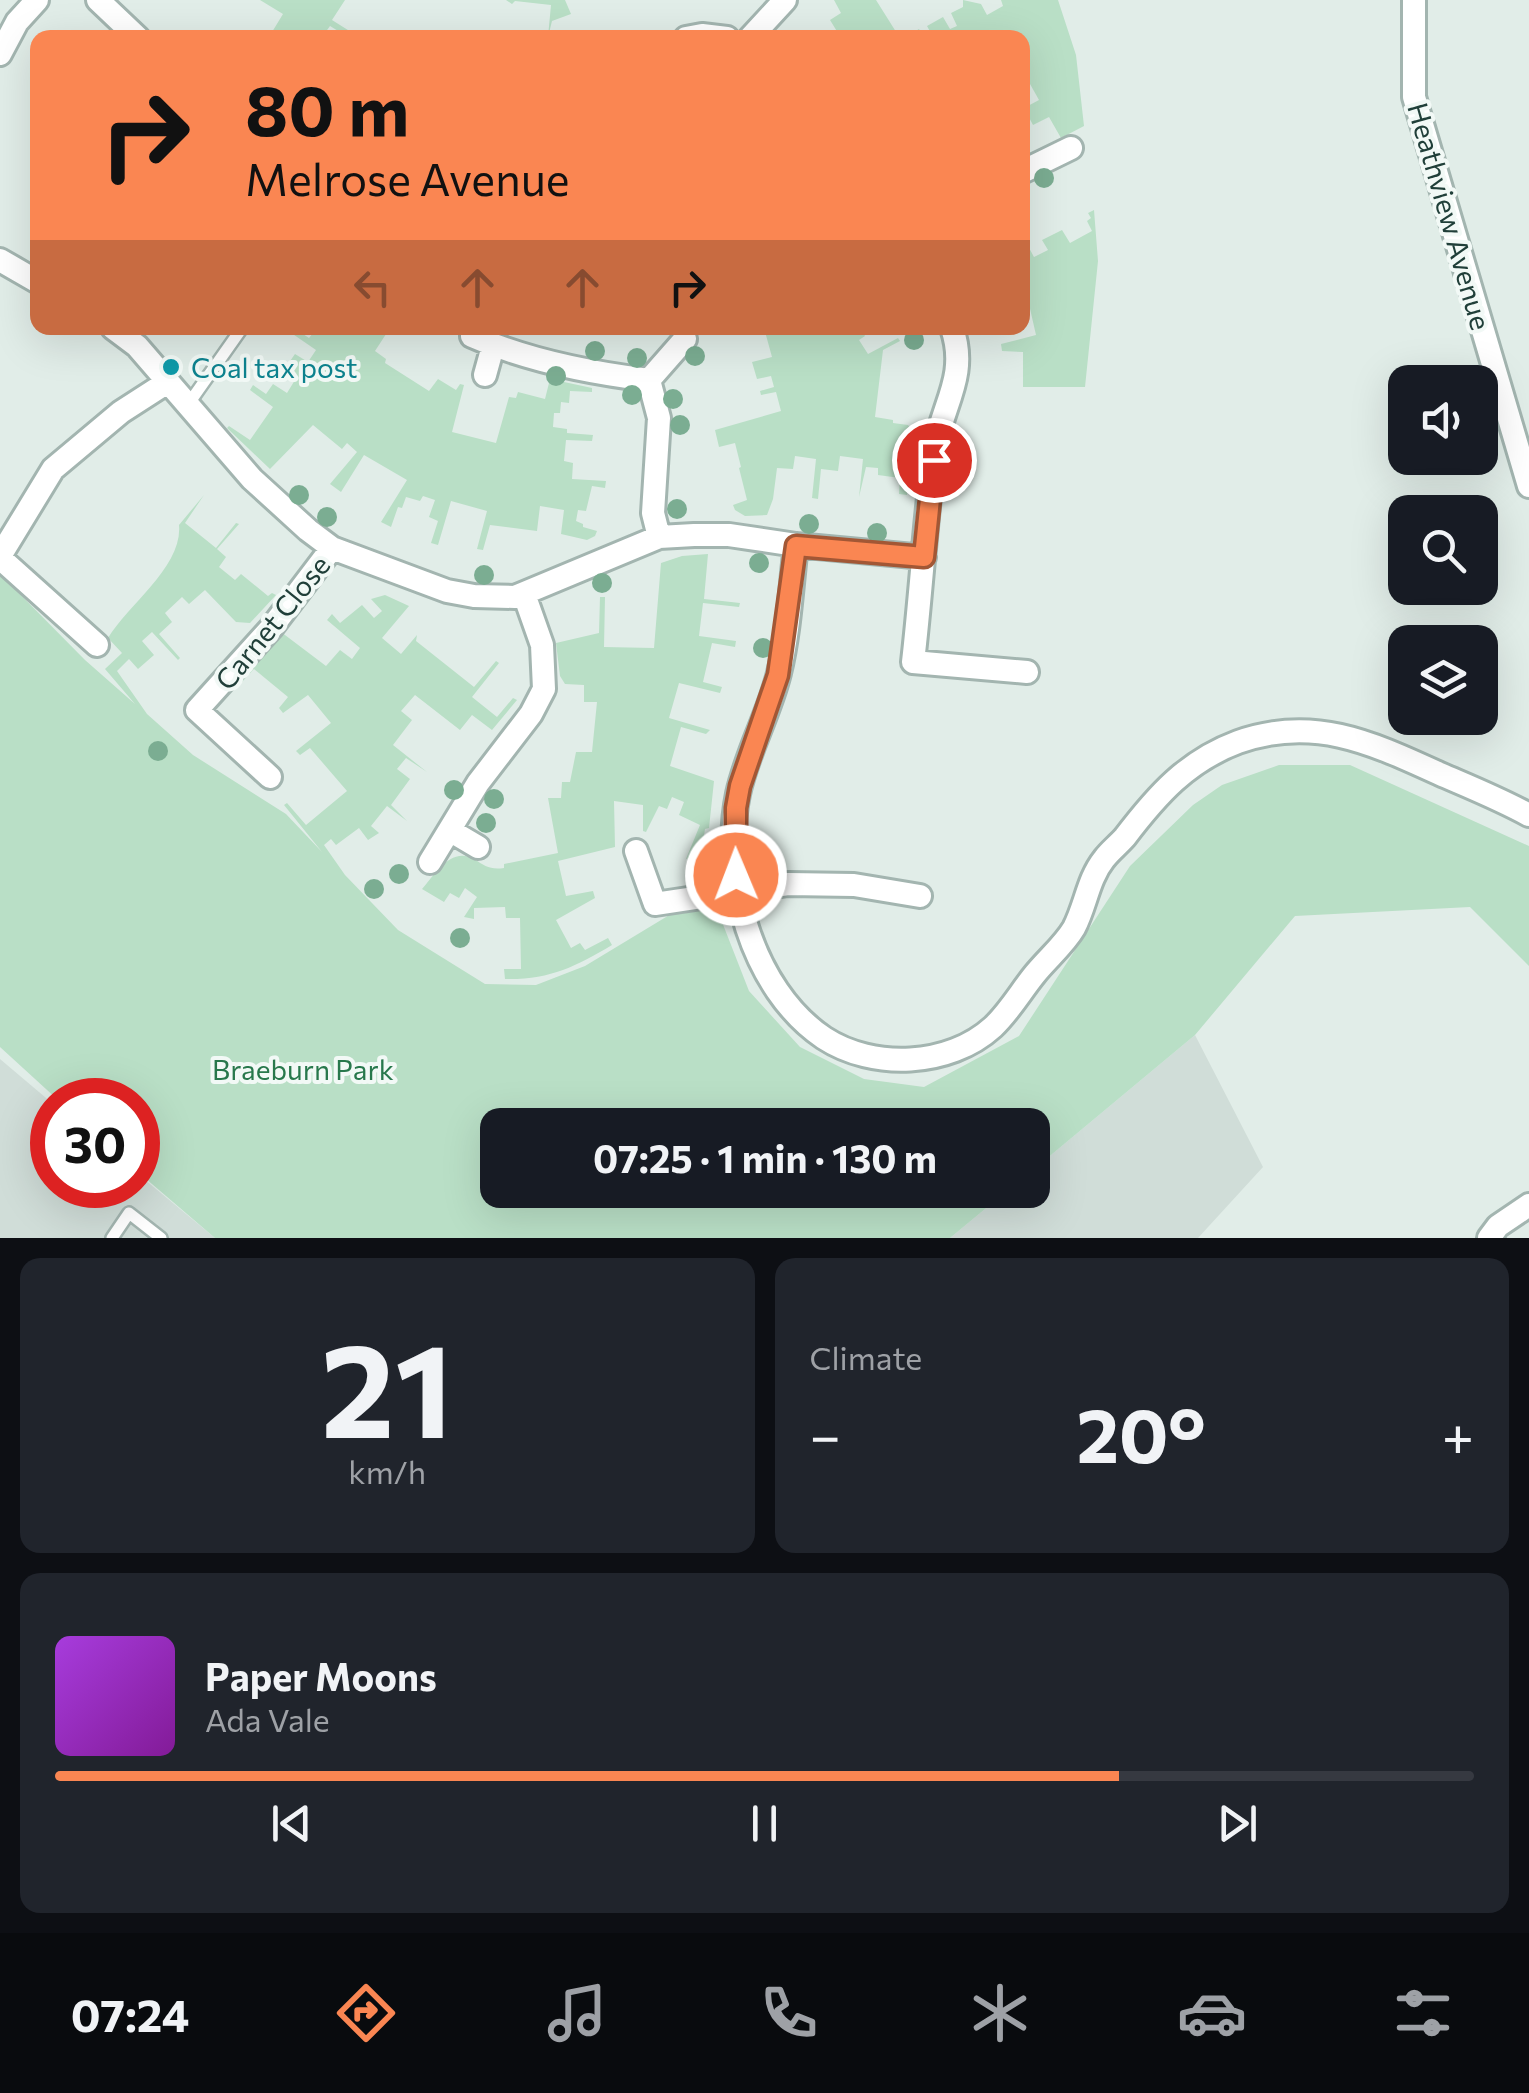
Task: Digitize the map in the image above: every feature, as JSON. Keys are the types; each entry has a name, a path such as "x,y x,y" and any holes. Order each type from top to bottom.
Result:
{"street":[{"path":"0,54 17,22 37,0"},
{"path":"98,0 130,30"},
{"path":"757,30 785,0"},
{"name":"Heathview Avenue","path":"1414,0 1414,97 1529,486"},
{"path":"1030,168 1071,148"},
{"path":"0,260 30,277"},
{"path":"122,335 137,346 186,406 285,512 332,548 446,590 503,598 524,594 658,537 729,535 796,546 924,557"},
{"path":"953,335 958,364 956,386 935,448 914,662 1027,672"},
{"path":"649,380 686,339"},
{"path":"484,376 483,341 649,380"},
{"path":"649,380 659,418 654,513 658,537"},
{"path":"97,645 0,557 53,468 120,412 166,383"},
{"path":"796,546 778,675 736,808 738,892 749,930 775,986 806,1024 850,1050 913,1060 952,1050 992,1028 1064,942 1102,860 1156,795 1187,768 1239,742 1287,732 1350,736 1383,747 1529,814"},
{"name":"Carnet Close","path":"270,778 197,710 272,627 332,548"},
{"path":"430,862 478,783 532,714 544,689 542,644 524,594"},
{"path":"451,832 478,848"},
{"path":"636,851 655,904 769,884 854,885 920,896"},
{"path":"1489,1238 1498,1226 1529,1205"}],"lane":[{"path":"186,406 237,335"},
{"path":"112,1238 129,1213 161,1238"}],"shaded area":[{"path":"1195,1035 1263,1167 1198,1238 950,1238 986,1208 1050,1208 1050,1156"},
{"path":"0,1059 30,1084 30,1208 160,1208 160,1192 215,1238 0,1238"}],"green space":[{"path":"260,0 345,0 332,20 348,30 330,26 327,30 273,30 283,14"},
{"path":"506,0 565,0 571,14 552,21 549,30 551,5 515,1 512,4"},
{"path":"834,0 876,0 895,30 836,30 830,20 841,13"},
{"path":"963,0 981,4 987,15 1003,6 1001,0 1058,0 1076,55 1084,126 1061,138 1049,117 1033,125 1030,105 1039,100 1030,84 1030,30 929,30 927,26 943,17 950,29 957,26 951,13 963,7"},
{"path":"1094,210 1098,261 1085,387 1023,387 1023,352 1002,351 1001,344 1036,335 1030,309 1030,250 1034,257 1048,250 1042,240 1062,230 1070,243 1092,231 1088,213"},
{"path":"294,335 309,338 385,335 375,351 386,359 385,363 429,391 438,379 456,390 464,385 452,432 496,443 509,397 516,398 518,392 545,399 550,379 592,388 592,392 570,391 569,403 561,402 560,413 554,413 553,427 567,429 567,433 593,435 592,441 566,440 564,461 573,463 572,479 606,481 605,488 592,486 586,511 578,510 576,521 597,531 595,536 587,540 561,534 564,510 540,506 537,531 490,525 483,550 477,549 487,511 451,501 438,545 431,543 438,521 429,517 435,500 406,497 391,527 381,522 407,480 364,455 341,492 330,484 357,452 347,443 342,449 313,425 270,469 227,428 250,440 273,407 250,390 253,385 266,394 273,384 287,393 295,380 283,371 295,354 308,362 316,350"},
{"path":"766,335 864,335 859,340 868,354 898,338 900,341 883,350 875,417 908,425 912,430 907,495 899,494 900,478 878,475 878,468 866,467 859,497 863,459 840,456 838,471 821,469 818,499 812,498 816,459 795,456 793,469 777,468 767,515 745,516 735,510 733,505 747,500 735,443 719,447 715,430 781,411 776,392 761,395 760,391 774,387 771,376 757,379 752,362 772,357"},
{"name":"Braeburn Park","path":"204,495 185,523 216,548 239,524 217,549 226,557 219,567 235,580 241,574 268,596 276,595 250,623 236,622 205,590 189,604 182,597 165,613 172,622 159,634 180,658 152,632 142,641 154,655 138,669 129,659 117,671 147,714 193,755 286,814 322,852 284,805 287,803 306,825 347,791 310,748 300,755 296,751 331,723 308,695 283,713 279,708 288,697 254,669 240,680 281,632 326,666 340,650 352,659 360,648 327,620 332,614 340,623 362,605 374,618 382,611 371,599 385,595 409,606 382,638 401,654 417,635 416,641 474,687 496,661 499,663 472,697 497,717 513,698 517,700 492,730 472,715 460,730 415,695 401,711 412,720 393,745 427,772 406,758 397,769 410,779 391,805 407,821 387,806 371,826 379,833 368,840 359,828 336,845 331,839 324,845 345,875 398,930 485,984 536,985 585,966 671,914 715,904 749,991 800,1047 864,1079 924,1087 1019,1036 1130,866 1193,805 1222,785 1279,765 1350,765 1529,846 1529,966 1470,907 1295,916 1195,1035 1050,1156 1050,1108 480,1108 480,1208 986,1208 950,1238 215,1238 160,1191 160,1078 34,1078 0,1047 0,574 135,704 105,669 122,653 108,638 164,570 178,540 179,525"},
{"path":"708,554 704,599 740,603 739,607 703,603 699,636 736,641 735,647 712,643 703,682 722,687 720,693 679,683 669,718 710,730 706,734 681,727 670,766 714,781 709,828 705,829 701,855 686,859 700,825 679,815 684,802 672,797 667,809 659,806 646,832 643,805 614,801 615,847 558,861 566,896 593,891 595,898 556,920 571,948 580,943 585,950 608,938 612,945 561,971 505,979 504,969 521,969 520,918 506,918 505,907 474,908 474,919 464,917 477,897 465,888 459,898 450,893 444,902 422,889 444,864 458,856 488,867 504,868 504,864 558,853 548,798 561,798 562,782 570,782 576,752 592,752 597,702 584,702 584,685 565,684 560,676 556,643 599,633 600,597 605,597 604,647 654,648 661,563"}],"place":[{"name":"Coal tax post","path":"171,367"}],"route":[{"path":"736,875 734,852 740,786 782,659 796,546 924,557 934,460"}]}
